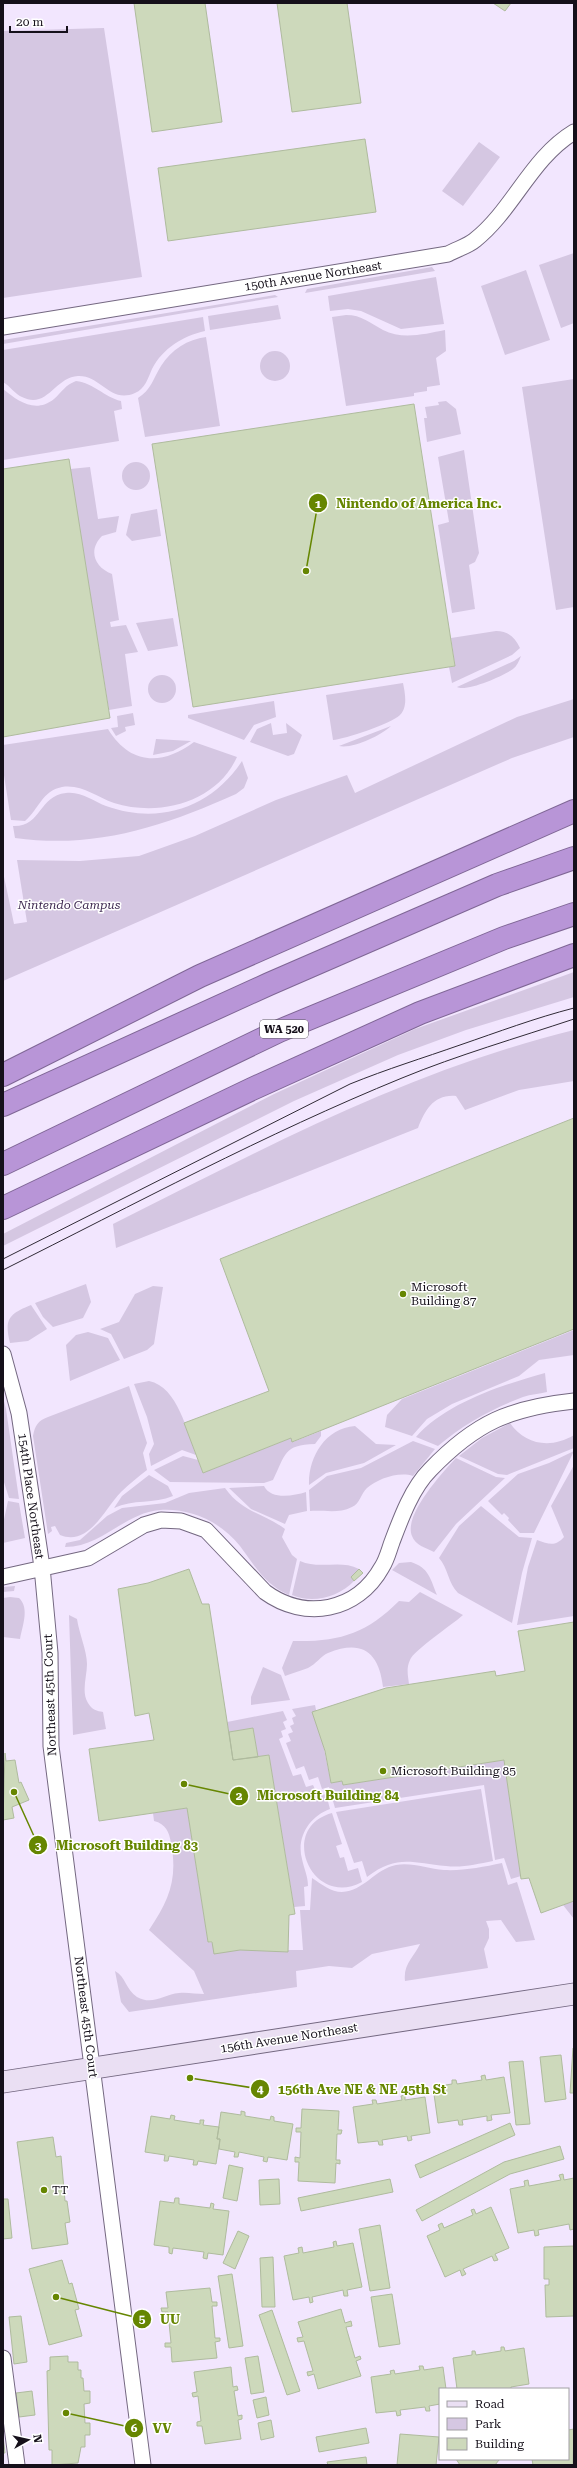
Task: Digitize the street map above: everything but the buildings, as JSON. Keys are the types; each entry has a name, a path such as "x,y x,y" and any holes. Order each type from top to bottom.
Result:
{"highway":[{"path":"3,1075 200,976 574,812"},
{"path":"492,848 574,820"},
{"path":"3,1105 268,984 489,888 574,858"},
{"name":"WA 520","path":"3,1164 279,1031 504,938 574,914"},
{"path":"3,1208 252,1089 420,1013 574,954"}],"main road":[{"name":"156th Avenue Northeast","path":"3,2082 574,1994"}],"street":[{"name":"150th Avenue Northeast","path":"3,327 448,254 475,240 543,158 561,140 574,132"},
{"name":"154th Place Northeast","path":"3,1354 19,1413 42,1567 88,1558 144,1525 161,1520 181,1521 206,1530 265,1592 276,1599 302,1609 336,1605 356,1595 376,1577 383,1566 411,1499 429,1471 462,1440 502,1416 536,1405 574,1401"},
{"path":"3,1577 42,1567"},
{"name":"Northeast 45th Court","path":"42,1567 50,1653 50,1746 93,2068 143,2465"},
{"path":"3,2358 17,2465"}],"green space":[{"path":"104,28 142,277 3,298 3,31"},
{"path":"479,142 500,157 463,206 442,191"},
{"path":"574,253 574,323 561,328 539,265"},
{"path":"432,267 435,271 305,293 307,289"},
{"path":"526,270 550,340 505,355 481,286"},
{"path":"436,277 444,324 401,329 361,311 348,309 330,311 328,296"},
{"path":"275,295 278,297 3,344 3,340"},
{"path":"278,305 281,319 210,330 208,316"},
{"path":"346,315 357,316 383,330 398,335 414,335 445,330 446,351 436,358 440,385 427,387 427,391 414,393 414,396 346,406 332,317"},
{"path":"203,317 205,331 189,336 168,349 152,369 144,386 135,393 119,395 93,380 78,376 63,382 45,396 31,400 19,396 3,382 3,350"},
{"path":"206,337 220,426 145,437 138,398 149,388 165,360 175,350 193,340"},
{"path":"275,351 281,352 289,360 289,372 281,380 275,381 269,380 261,372 260,366 261,360 269,352"},
{"path":"574,379 574,607 556,610 522,387"},
{"path":"76,381 88,384 121,401 122,409 114,411 119,441 3,460 3,389 15,398 33,406 47,403 54,399 66,387"},
{"path":"446,401 456,409 461,434 427,442 424,418 427,418 425,407 439,405 438,402"},
{"path":"464,450 479,553 475,562 469,565 475,609 452,613 438,525 449,522 438,457"},
{"path":"136,462 146,466 150,476 146,486 136,490 126,486 122,476 126,466"},
{"path":"90,467 98,519 119,516 116,532 102,536 95,547 94,552 97,563 112,574 119,620 110,622 111,627 126,625 138,652 125,654 132,706 109,710 70,469"},
{"path":"157,509 161,536 132,541 126,535 131,514"},
{"path":"173,618 178,646 148,651 136,623"},
{"path":"496,631 511,635 520,648 512,655 452,683 449,667 455,666 451,638"},
{"path":"521,656 514,668 508,672 476,685 462,688 457,687 514,661"},
{"path":"162,675 172,679 176,689 172,699 162,703 152,699 148,689 152,679"},
{"path":"403,683 405,704 403,712 400,715 387,723 347,737 333,740 326,695"},
{"name":"Nintendo Campus","path":"574,699 574,737 512,758 3,981 3,872 14,924 27,922 17,860 80,861 139,856 195,836 276,800 347,775 355,793 517,717"},
{"path":"274,701 276,717 254,725 244,740 188,718 188,715"},
{"path":"133,713 135,725 125,727 126,731 116,736 111,728 118,727 117,716"},
{"path":"271,723 273,735 287,733 286,723 302,735 294,754 288,756 250,742 257,729"},
{"path":"391,726 380,734 359,744 339,746"},
{"path":"108,729 126,750 147,758 159,758 170,755 182,750 194,742 237,757 228,773 215,786 201,795 167,807 131,807 114,803 76,787 62,787 55,789 45,796 25,821 11,820 3,769 3,745"},
{"path":"156,739 191,741 173,751 153,755"},
{"path":"242,761 248,778 244,788 236,794 182,816 155,825 101,838 45,841 15,838 13,826 30,822 50,800 57,795 77,793 106,806 126,811 145,814 164,813 199,801 215,791"},
{"path":"574,972 574,997 466,1030 398,1055 294,1101 3,1246 3,1234 274,1094 415,1029"},
{"path":"574,1030 574,1081 519,1090 465,1110 456,1096 448,1096 436,1100 427,1109 418,1128 116,1248 113,1224 281,1140 396,1089 454,1067 514,1047"},
{"path":"86,1284 91,1302 83,1318 53,1327 43,1317 35,1303"},
{"path":"153,1286 163,1287 154,1344 147,1350 124,1359 111,1334 100,1329 119,1322 135,1294"},
{"path":"31,1305 47,1329 28,1341 10,1343 8,1323 10,1318 18,1311"},
{"path":"574,1330 574,1355 539,1360 519,1376 452,1404 427,1419 412,1436 385,1427 387,1415 402,1399"},
{"path":"88,1332 108,1338 120,1360 70,1381 66,1345 76,1335"},
{"path":"545,1373 547,1392 523,1397 489,1412 468,1424 438,1446 416,1437 428,1425 459,1405 511,1383"},
{"path":"149,1381 159,1385 174,1401 185,1423 196,1455 182,1450 151,1466 149,1454 154,1444 147,1417 134,1384"},
{"path":"129,1386 147,1443 143,1453 147,1470 121,1492 88,1531 80,1536 70,1537 60,1535 55,1526 51,1527 52,1531 48,1534 33,1436 36,1426 39,1422 48,1417"},
{"path":"3,1397 19,1499 9,1498 3,1479"},
{"path":"510,1423 523,1436 539,1442 556,1442 574,1435 574,1448 507,1475 498,1474 459,1456 482,1438"},
{"path":"355,1426 376,1444 396,1445 364,1463 326,1473 309,1485 309,1475 315,1455 320,1446 335,1432 344,1428"},
{"path":"321,1431 321,1436 315,1444 297,1446 291,1449 284,1457 273,1480 264,1483 170,1482 154,1470 183,1456 198,1460 203,1473 291,1438 293,1442"},
{"path":"413,1441 435,1449 413,1476 401,1474 376,1482 365,1490 355,1506 347,1509 337,1511 310,1511 309,1490 327,1476 361,1468"},
{"path":"574,1451 534,1533 520,1533 508,1520 509,1518 504,1513 502,1515 488,1501 518,1474 549,1463"},
{"path":"456,1458 496,1477 505,1478 456,1524 434,1552 421,1546 413,1539 411,1527 413,1517 434,1483"},
{"path":"574,1465 574,1616 517,1625 528,1567 537,1540 552,1544 558,1542 564,1537 551,1506"},
{"path":"149,1475 168,1486 173,1496 158,1500 129,1503 114,1508 122,1496"},
{"path":"264,1486 272,1493 283,1496 306,1492 307,1511 289,1515 285,1524 251,1509 229,1488"},
{"path":"225,1488 239,1503 277,1523 285,1529 282,1537 292,1555 297,1559 289,1595 273,1586 261,1574 240,1546 224,1530 204,1518 183,1511 160,1510 147,1512 90,1542 78,1546 65,1547 66,1543 80,1540 107,1516 122,1508 165,1503 189,1493"},
{"path":"8,1501 19,1503 25,1538 3,1543 3,1524"},
{"path":"481,1506 519,1537 532,1538 522,1573 512,1623 458,1593 452,1585 439,1558 459,1526"},
{"path":"300,1561 315,1565 345,1565 359,1569 351,1577 354,1581 348,1587 333,1595 317,1599 300,1598 292,1595"},
{"path":"411,1562 422,1567 428,1574 437,1595 392,1570 399,1563"},
{"path":"15,1586 14,1591 3,1592 3,1587"},
{"path":"420,1592 463,1615 418,1650 413,1656 408,1666 409,1684 383,1687 378,1665 373,1657 359,1648 350,1647 328,1653 308,1668 285,1676 282,1668 293,1641 324,1640 351,1634 375,1621 399,1601 409,1602"},
{"path":"3,1598 19,1598 24,1607 25,1612 20,1639 3,1637"},
{"path":"69,1615 77,1619 86,1653 86,1699 93,1709 103,1712 106,1729 73,1735"},
{"path":"263,1667 281,1675 290,1700 251,1705 251,1697"},
{"path":"315,1705 331,1783 342,1781 343,1785 504,1760 521,1876 511,1879 504,1858 495,1860 484,1785 335,1808 329,1787 322,1789 318,1777 309,1780 304,1766 296,1769 286,1743 291,1741 288,1734 293,1732 290,1726 294,1724 292,1718 296,1716 292,1709"},
{"path":"283,1711 287,1720 283,1722 286,1729 281,1731 283,1737 279,1739 293,1776 301,1774 306,1787 313,1785 318,1796 326,1794 330,1809 316,1817 306,1828 303,1835 301,1851 308,1886 304,1887 305,1906 294,1907 269,1755 258,1757 253,1728 229,1732 227,1722"},
{"path":"481,1789 493,1861 458,1866 414,1862 396,1863 387,1865 367,1877 362,1861 354,1863 336,1812"},
{"path":"187,1808 208,1942 240,1950 303,1950 300,1910 310,1910 312,1878 330,1889 342,1892 357,1888 382,1871 396,1865 408,1864 438,1869 458,1870 502,1863 508,1885 517,1882 535,1940 516,1942 501,1920 486,1921 489,1929 489,1938 484,1949 488,1968 405,1981 407,1965 420,1944 372,1954 352,1968 329,1966 296,1971 297,1987 129,2012 121,2002 115,1971 122,1977 133,1994 143,1999 153,2000 179,1993 204,1994 194,1971 149,1930 167,1899 173,1868 173,1856 169,1835 164,1826 154,1821 153,1813"},
{"path":"332,1813 342,1844 336,1846 340,1858 344,1857 348,1871 358,1868 362,1882 344,1887 328,1885 316,1876 308,1863 304,1849 306,1834 315,1821"},
{"path":"574,1901 574,1919 563,1905"}],"tram line":[{"path":"3,1259 350,1084 391,1068 517,1025 574,1008"},
{"path":"3,1270 300,1122 402,1078 444,1062 574,1019"}],"place":[{"name":"Nintendo of America Inc.","path":"306,571"},
{"name":"Microsoft Building 87","path":"403,1294"},
{"name":"Microsoft Building 85","path":"383,1771"},
{"name":"Microsoft Building 84","path":"184,1784"},
{"name":"Microsoft Building 83","path":"14,1792"},
{"name":"156th Ave NE & NE 45th St","path":"190,2078"},
{"name":"TT","path":"44,2190"},
{"name":"UU","path":"56,2297"},
{"name":"VV","path":"66,2413"}]}
